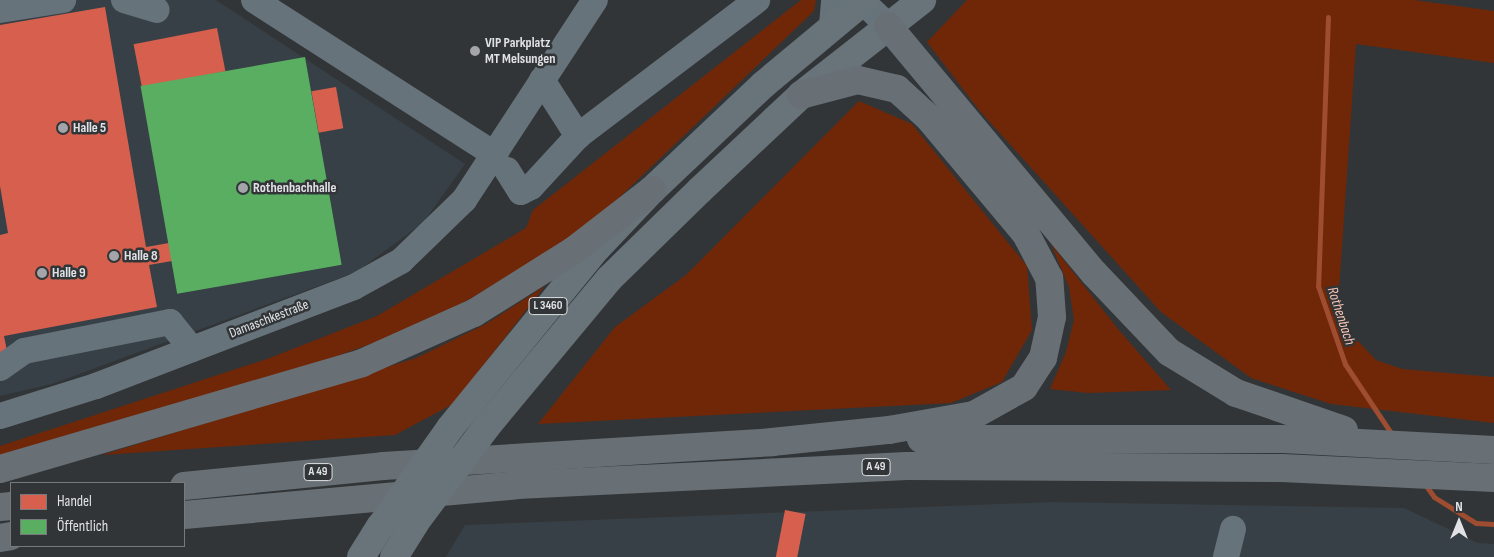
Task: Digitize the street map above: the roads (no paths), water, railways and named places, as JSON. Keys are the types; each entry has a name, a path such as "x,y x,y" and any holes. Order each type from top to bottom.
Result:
{"highway":[{"path":"888,26 1081,258 1169,352 1203,376 1271,408 1400,443"},
{"path":"772,442 950,420 996,405 1024,387 1035,373 1050,338 1052,317 1049,278 1026,234 915,101 897,88 872,80 851,80 801,96"},
{"path":"0,470 362,363 474,313 573,251 652,190"},
{"name":"A 49","path":"185,486 382,466 772,442 1092,436 1400,443 1494,450"},
{"name":"A 49","path":"185,515 516,485 907,466 1101,465 1494,478"}],"main road":[{"name":"L 3460","path":"361,557 450,428 597,248 652,190 833,12 866,0"},
{"name":"L 3460","path":"394,557 415,523 487,426 608,279 801,96 922,0"}],"street":[{"path":"0,10 63,0"},
{"path":"124,0 156,10"},
{"path":"254,0 501,163 521,192 578,136 757,0"},
{"name":"Damaschkestraße","path":"0,416 192,349 354,287 401,261 501,163 542,80 595,0"},
{"path":"866,0 888,26"},
{"path":"542,80 578,136"},
{"path":"0,368 24,350 170,322 192,349"},
{"path":"1226,557 1233,529"}],"waterway":[{"name":"Rothenbach","path":"1328,17 1318,286 1345,364 1393,436"},
{"name":"Rothenbach","path":"1424,483 1434,497 1476,523 1494,524"}],"place":[{"name":"VIP Parkplatz MT Melsungen","path":"475,51"},
{"name":"Halle 5","path":"63,128"},
{"name":"Rothenbachhalle","path":"243,188"},
{"name":"Halle 8","path":"114,256"},
{"name":"Halle 9","path":"42,273"}]}
